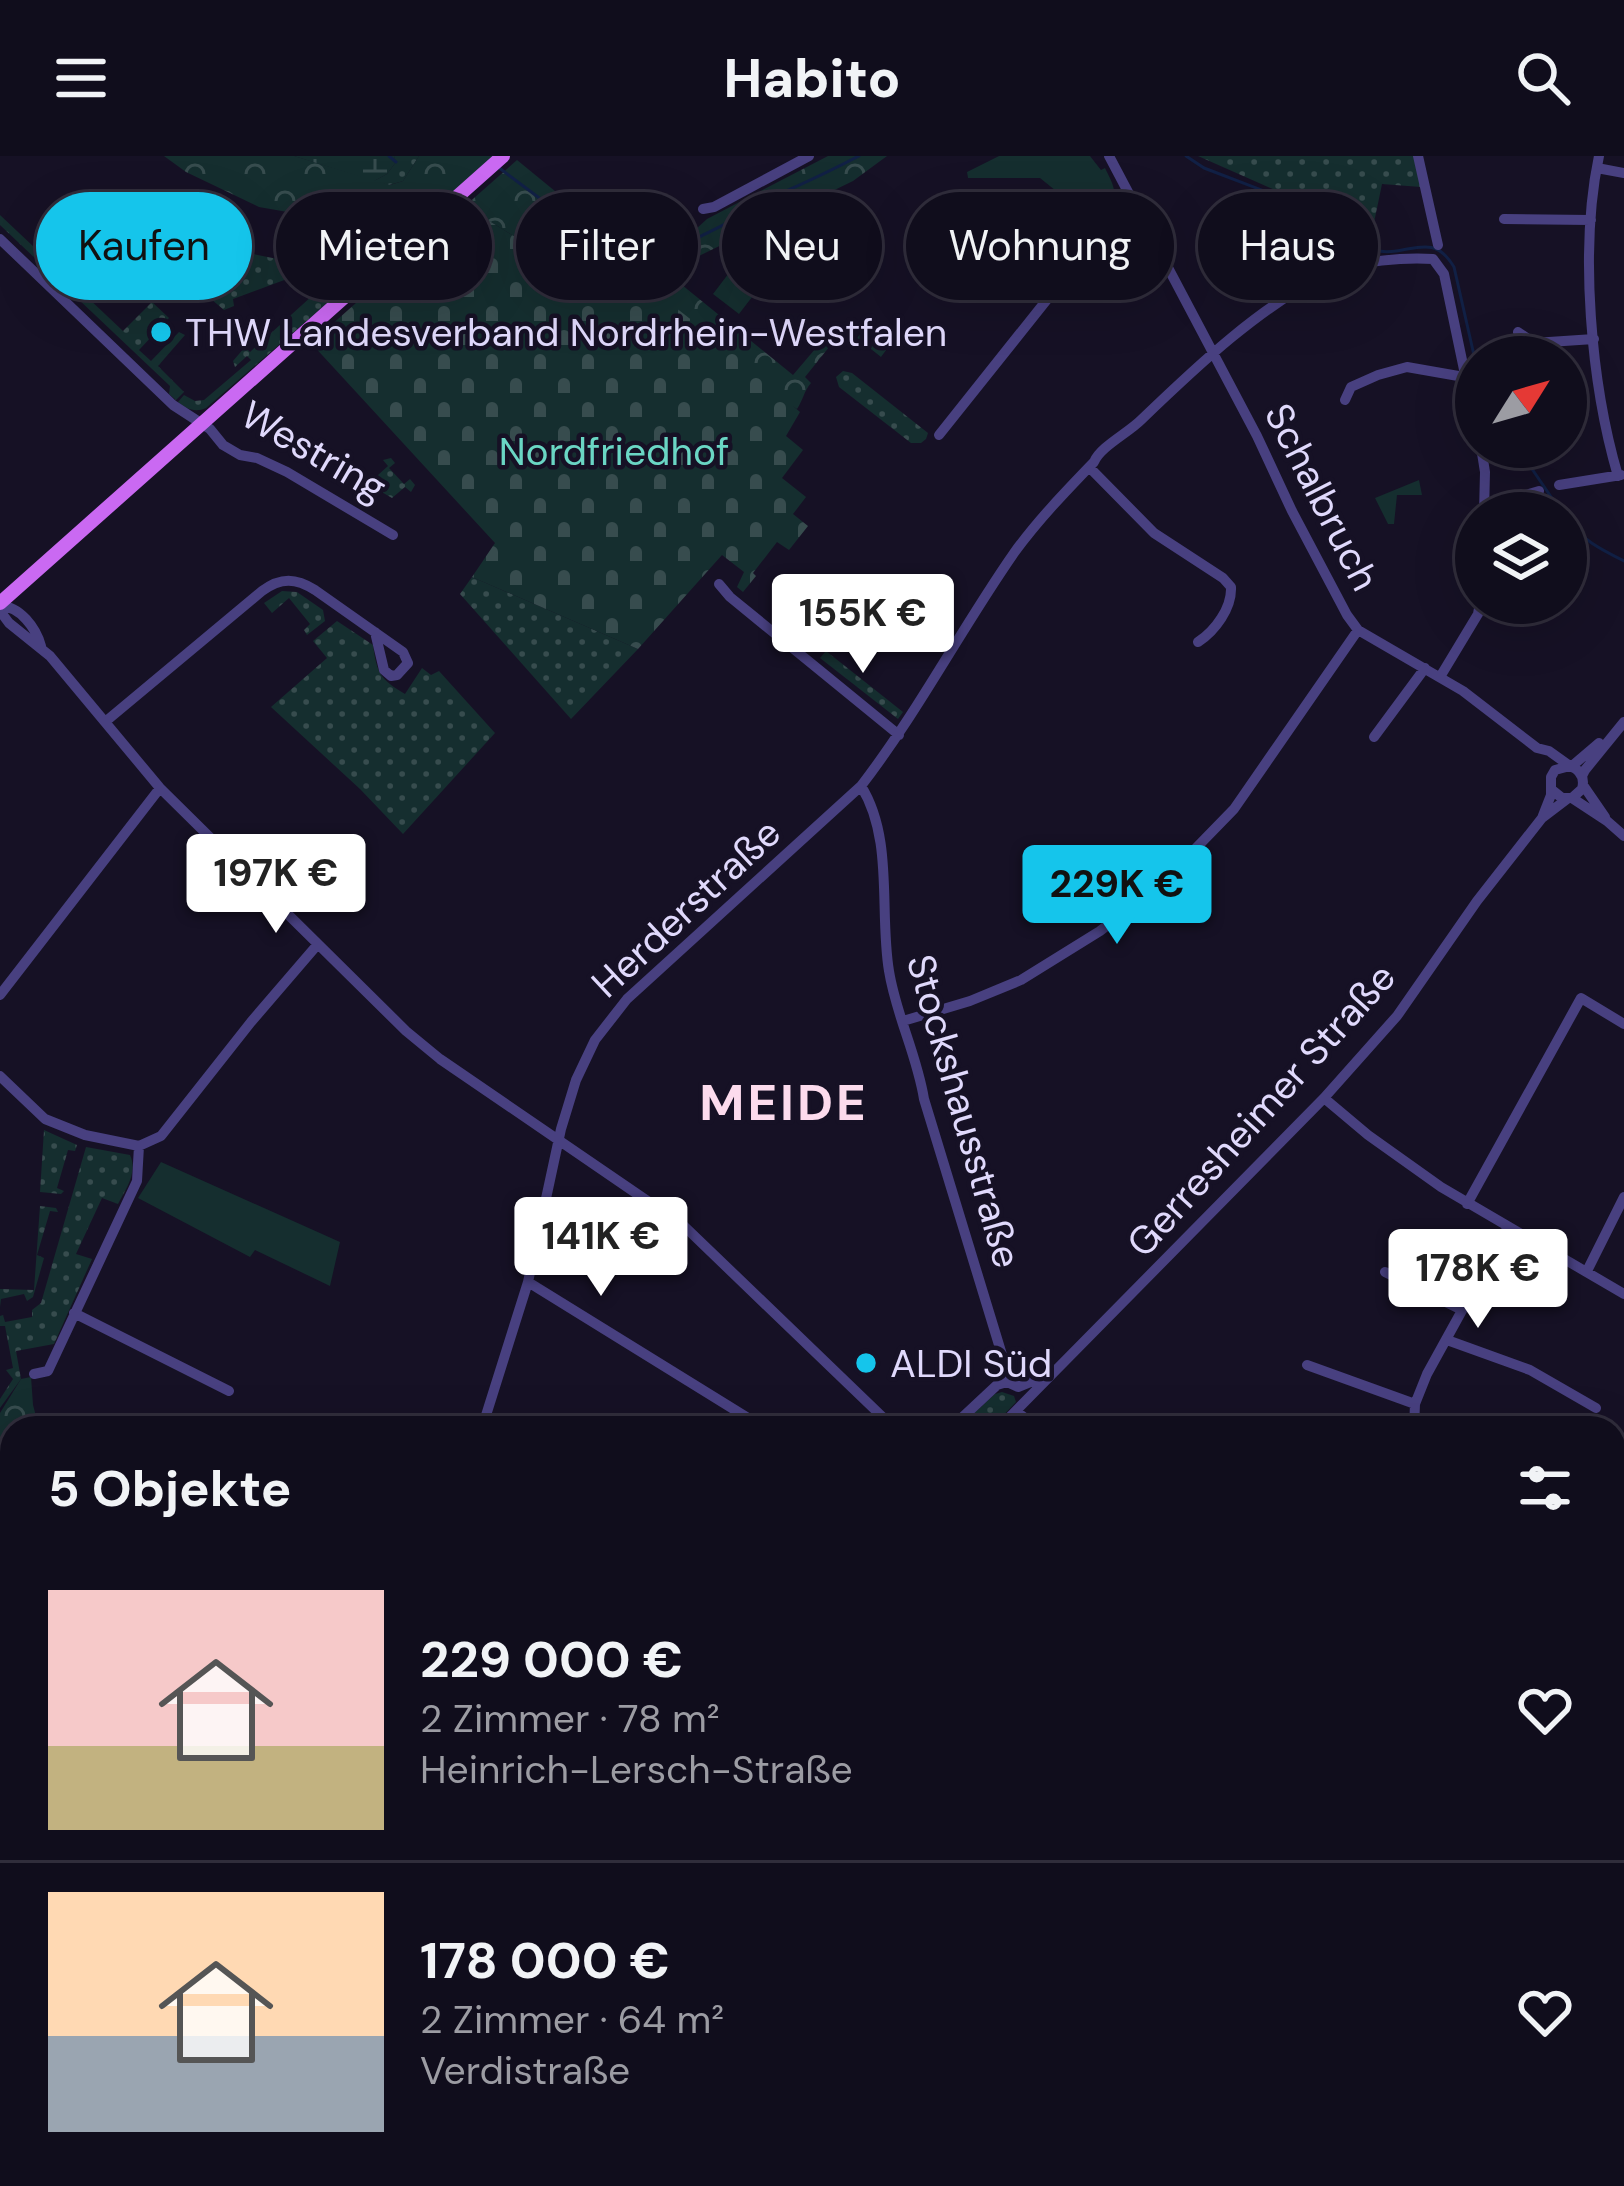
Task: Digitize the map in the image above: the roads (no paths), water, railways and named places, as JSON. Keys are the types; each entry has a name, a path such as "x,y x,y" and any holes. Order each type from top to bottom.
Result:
{"main road":[{"name":"Westring","path":"0,607 502,156"}],"street":[{"path":"703,209 809,156"},
{"name":"Schalbruch","path":"1109,156 1130,192"},
{"path":"1418,156 1438,244"},
{"path":"1559,485 1621,475 1601,403 1591,220 1598,162 1624,173"},
{"path":"1504,219 1591,220"},
{"name":"Westring","path":"0,239 173,405 223,445 287,472 393,535"},
{"name":"Herderstraße","path":"486,1416 528,1282 564,1120 584,1060 610,1019 861,786 1015,553 1104,447 1260,318 1336,271 1433,259 1444,274 1456,336"},
{"name":"Schalbruch","path":"1174,278 1358,630 1440,677 1537,748 1571,766"},
{"path":"939,435 1047,300"},
{"path":"1518,332 1534,343 1594,339"},
{"path":"1346,400 1351,387 1394,370 1407,367 1455,375"},
{"path":"1092,465 1147,528 1232,587 1231,599 1215,628 1198,642"},
{"path":"105,722 279,581 301,581 375,632"},
{"path":"719,584 899,735"},
{"path":"0,607 10,606 20,613 38,634 41,646 160,788 406,1031 684,1226 882,1416"},
{"path":"1440,677 1472,624"},
{"path":"904,1021 1021,980 1142,900 1234,809 1358,630"},
{"path":"1374,737 1425,668"},
{"path":"1620,726 1571,766 1559,768 1550,782 1558,796 1607,821 1624,836"},
{"path":"1569,798 1580,793 1583,780 1620,726"},
{"name":"Schalbruch","path":"1537,748 1553,774"},
{"path":"1571,766 1607,821"},
{"name":"Stockshausstraße","path":"861,786 878,821 887,962 924,1099 1013,1384"},
{"path":"0,994 160,788"},
{"name":"Gerresheimer Straße","path":"1542,818 1552,790"},
{"name":"Gerresheimer Straße","path":"1011,1416 1324,1098 1397,1016 1542,818 1569,798"},
{"path":"0,1076 45,1119 85,1135 140,1146 161,1136 318,944"},
{"path":"1467,1204 1581,998 1624,1024"},
{"path":"1324,1098 1385,1148 1467,1204 1624,1294"},
{"path":"34,1374 48,1371 137,1181 140,1146"},
{"path":"1587,1271 1624,1197"},
{"path":"1414,1416 1426,1374 1508,1227"},
{"path":"1385,1271 1462,1310"},
{"path":"528,1282 745,1416"},
{"path":"74,1313 229,1391"},
{"path":"1447,1340 1530,1370 1596,1408"},
{"path":"1307,1365 1415,1404"},
{"name":"Gerresheimer Straße","path":"964,1416 997,1384 1053,1372"},
{"path":"1013,1384 1022,1393 1019,1408 1027,1416"}],"waterway":[{"path":"389,156 396,162"},
{"path":"498,167 598,246 643,255 678,251 764,200 859,156"},
{"path":"1186,156 1204,168 1334,218 1369,248 1386,252 1436,249 1454,267 1470,336"},
{"path":"1531,468 1548,492"},
{"path":"1587,539 1624,561"}],"place":[{"name":"THW Landesverband Nordrhein-Westfalen","path":"161,332"},
{"name":"ALDI Süd","path":"866,1363"}],"district":[{"name":"MEIDE","path":"784,1102"}],"park label":[{"name":"Nordfriedhof","path":"614,451"}]}
